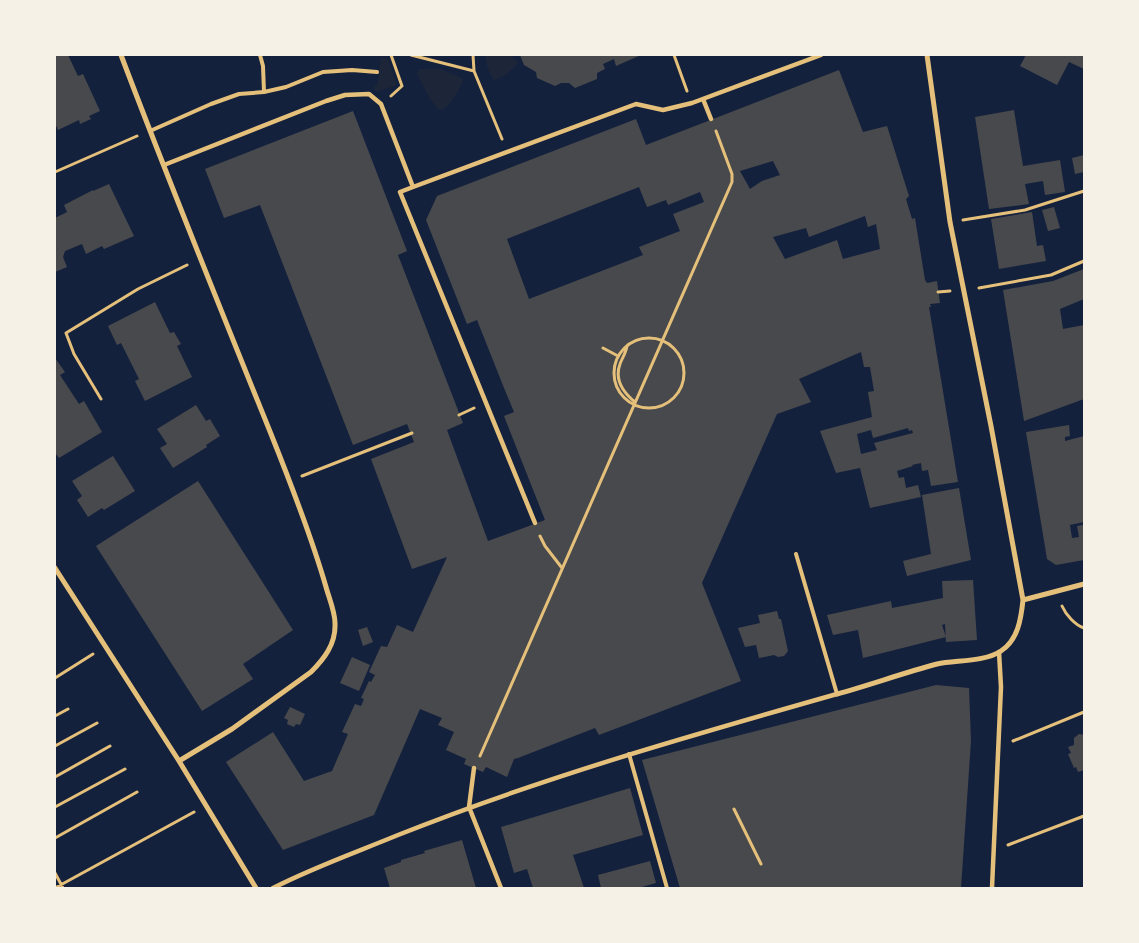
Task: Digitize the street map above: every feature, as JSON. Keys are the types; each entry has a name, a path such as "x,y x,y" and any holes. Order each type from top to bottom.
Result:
{"street":[{"path":"121,55 290,481 320,569 335,622 335,632 330,647 322,661 311,672 232,729 179,761"},
{"path":"535,523 400,192 636,104 663,110 692,103 821,55"},
{"path":"273,888 469,807 629,754 937,664 984,658 1000,652 1012,642 1021,616 1023,600 965,290 950,222 927,55"},
{"path":"164,166 345,95 369,94 382,104 413,187"},
{"path":"703,99 711,119"},
{"path":"55,568 179,761 256,888"},
{"path":"1023,600 1084,584"},
{"path":"992,888 1001,687 1000,652"},
{"path":"474,768 469,807 501,888"}],"lane":[{"path":"260,55 263,66 264,92"},
{"path":"150,131 238,94 264,92 286,87 323,72 352,70 377,72"},
{"path":"796,554 836,694"},
{"path":"629,754 667,888"}],"path":[{"path":"382,104 402,86 391,55"},
{"path":"411,55 474,71"},
{"path":"473,55 474,71 507,152"},
{"path":"674,55 692,103"},
{"path":"474,768 732,182 732,174 711,119"},
{"path":"55,172 150,131"},
{"path":"950,222 1024,210 1084,191"},
{"path":"101,399 74,354 66,333 138,290 201,258"},
{"path":"965,290 1051,275 1084,261"},
{"path":"650,337 662,340 672,346 679,354 684,376 681,387 675,396 661,406 645,408 634,404 623,398 616,389 613,377 617,356 627,344 638,338 650,337"},
{"path":"639,339 663,340 680,355 684,365 683,382 675,397 667,404 645,409 634,406 624,399 617,389 613,377 614,365 617,356 628,344 639,339"},
{"path":"628,344 619,366 618,376 621,386 634,404"},
{"path":"290,481 412,433"},
{"path":"535,523 545,546 562,568"},
{"path":"1056,591 1064,612 1079,626 1084,628"},
{"path":"55,678 106,646"},
{"path":"55,716 68,709"},
{"path":"998,747 1084,712"},
{"path":"55,746 97,723"},
{"path":"55,778 110,746"},
{"path":"55,807 124,769"},
{"path":"55,838 137,792"},
{"path":"55,888 62,886 205,805"},
{"path":"734,810 760,864"},
{"path":"993,851 1084,816"},
{"path":"55,873 62,886"}],"shaded area":[{"path":"485,55 508,56 516,59 518,63 503,76 493,80"},
{"path":"381,57 388,59 397,85 376,92 373,86 377,85"},
{"path":"419,69 441,69 462,78 463,81 457,93 443,110 438,109 429,97 417,74"}],"building":[{"path":"55,55 68,55 78,76 83,74 100,111 89,116 91,119 80,124 79,120 58,130 55,123"},
{"path":"520,55 641,55 616,66 614,59 603,64 605,69 597,73 597,79 575,88 569,83 561,83 555,86 537,78 536,72 524,65"},
{"path":"1026,55 1084,55 1084,69 1069,62 1057,85 1020,66"},
{"path":"839,70 863,132 887,126 909,196 906,199 912,219 915,218 925,280 927,283 937,281 940,303 930,304 931,307 929,307 958,482 931,486 928,470 922,471 921,463 912,465 897,471 899,478 904,477 906,488 918,485 921,497 870,508 860,468 836,473 820,431 872,417 868,392 874,391 870,367 864,367 861,352 799,379 811,402 777,414 702,583 741,681 599,735 595,728 514,759 507,777 486,767 483,772 464,764 466,759 446,750 454,732 438,725 442,718 420,709 374,815 283,850 226,762 273,732 304,781 332,771 348,734 342,732 355,704 361,706 364,699 361,698 369,681 371,682 375,675 369,672 381,646 387,647 397,625 413,632 447,557 412,569 371,459 414,442 407,424 353,445 260,205 224,218 205,169 353,111 407,251 398,255 463,423 447,430 488,541 545,520 504,416 514,412 477,320 467,324 426,220 437,196 636,119 646,145","holes":["773,161 780,175 762,181 750,189 740,171","639,187 647,207 666,200 668,205 700,192 704,202 673,214 680,231 639,247 643,255 529,299 507,239","865,216 868,227 876,224 880,249 843,259 837,240 785,259 773,237 806,228 809,237","908,428 913,433 874,443 877,450 861,454 857,434 871,430 873,438"]},
{"path":"1014,110 1023,166 1060,160 1065,192 1045,195 1043,181 1025,184 1029,204 989,209 975,117"},
{"path":"1084,155 1084,172 1075,174 1072,158"},
{"path":"109,184 134,236 104,249 102,246 86,254 82,244 65,251 63,257 67,267 55,272 55,218 67,212 64,205"},
{"path":"1054,207 1060,228 1048,231 1042,210"},
{"path":"1032,212 1037,246 1043,245 1046,261 999,269 991,219"},
{"path":"1084,269 1084,299 1060,309 1063,329 1084,325 1084,399 1024,421 1003,290 1053,281"},
{"path":"155,302 170,333 174,332 181,344 177,346 192,377 145,401 135,381 139,379 121,343 117,345 108,326"},
{"path":"55,358 65,372 60,375 79,404 84,401 102,432 59,458 55,453"},
{"path":"196,405 206,421 210,419 220,436 206,445 207,447 173,468 160,448 167,444 157,429"},
{"path":"1069,425 1070,436 1065,437 1065,441 1084,436 1084,522 1070,525 1072,538 1079,537 1077,526 1083,525 1084,560 1056,565 1047,559 1026,432"},
{"path":"113,456 135,491 104,510 102,508 88,517 77,500 82,496 72,481"},
{"path":"198,481 293,630 243,664 253,679 202,711 96,546"},
{"path":"959,488 971,560 907,576 903,561 931,554 922,495"},
{"path":"973,580 977,640 946,642 946,637 863,658 858,630 833,635 827,615 891,601 892,608 943,598 942,581","holes":["945,624 946,636 942,625"]},
{"path":"777,611 779,619 781,619 788,651 784,656 778,657 774,655 759,658 756,645 745,647 738,628 760,623 758,615"},
{"path":"367,627 373,642 363,646 358,630"},
{"path":"352,657 370,665 359,691 340,683"},
{"path":"936,685 969,688 971,741 961,888 680,888 642,760"},
{"path":"290,707 305,714 300,725 296,724 294,727 287,724 288,720 284,718"},
{"path":"1079,734 1084,735 1084,770 1078,772 1076,767 1074,768 1068,754 1071,753 1068,747 1074,745 1074,738"},
{"path":"630,788 643,835 573,855 584,888 533,888 527,869 514,873 501,827"},
{"path":"462,840 476,888 390,888 384,868 401,862 401,860 425,853 424,851"},
{"path":"650,861 656,883 638,888 601,888 598,875"}]}
